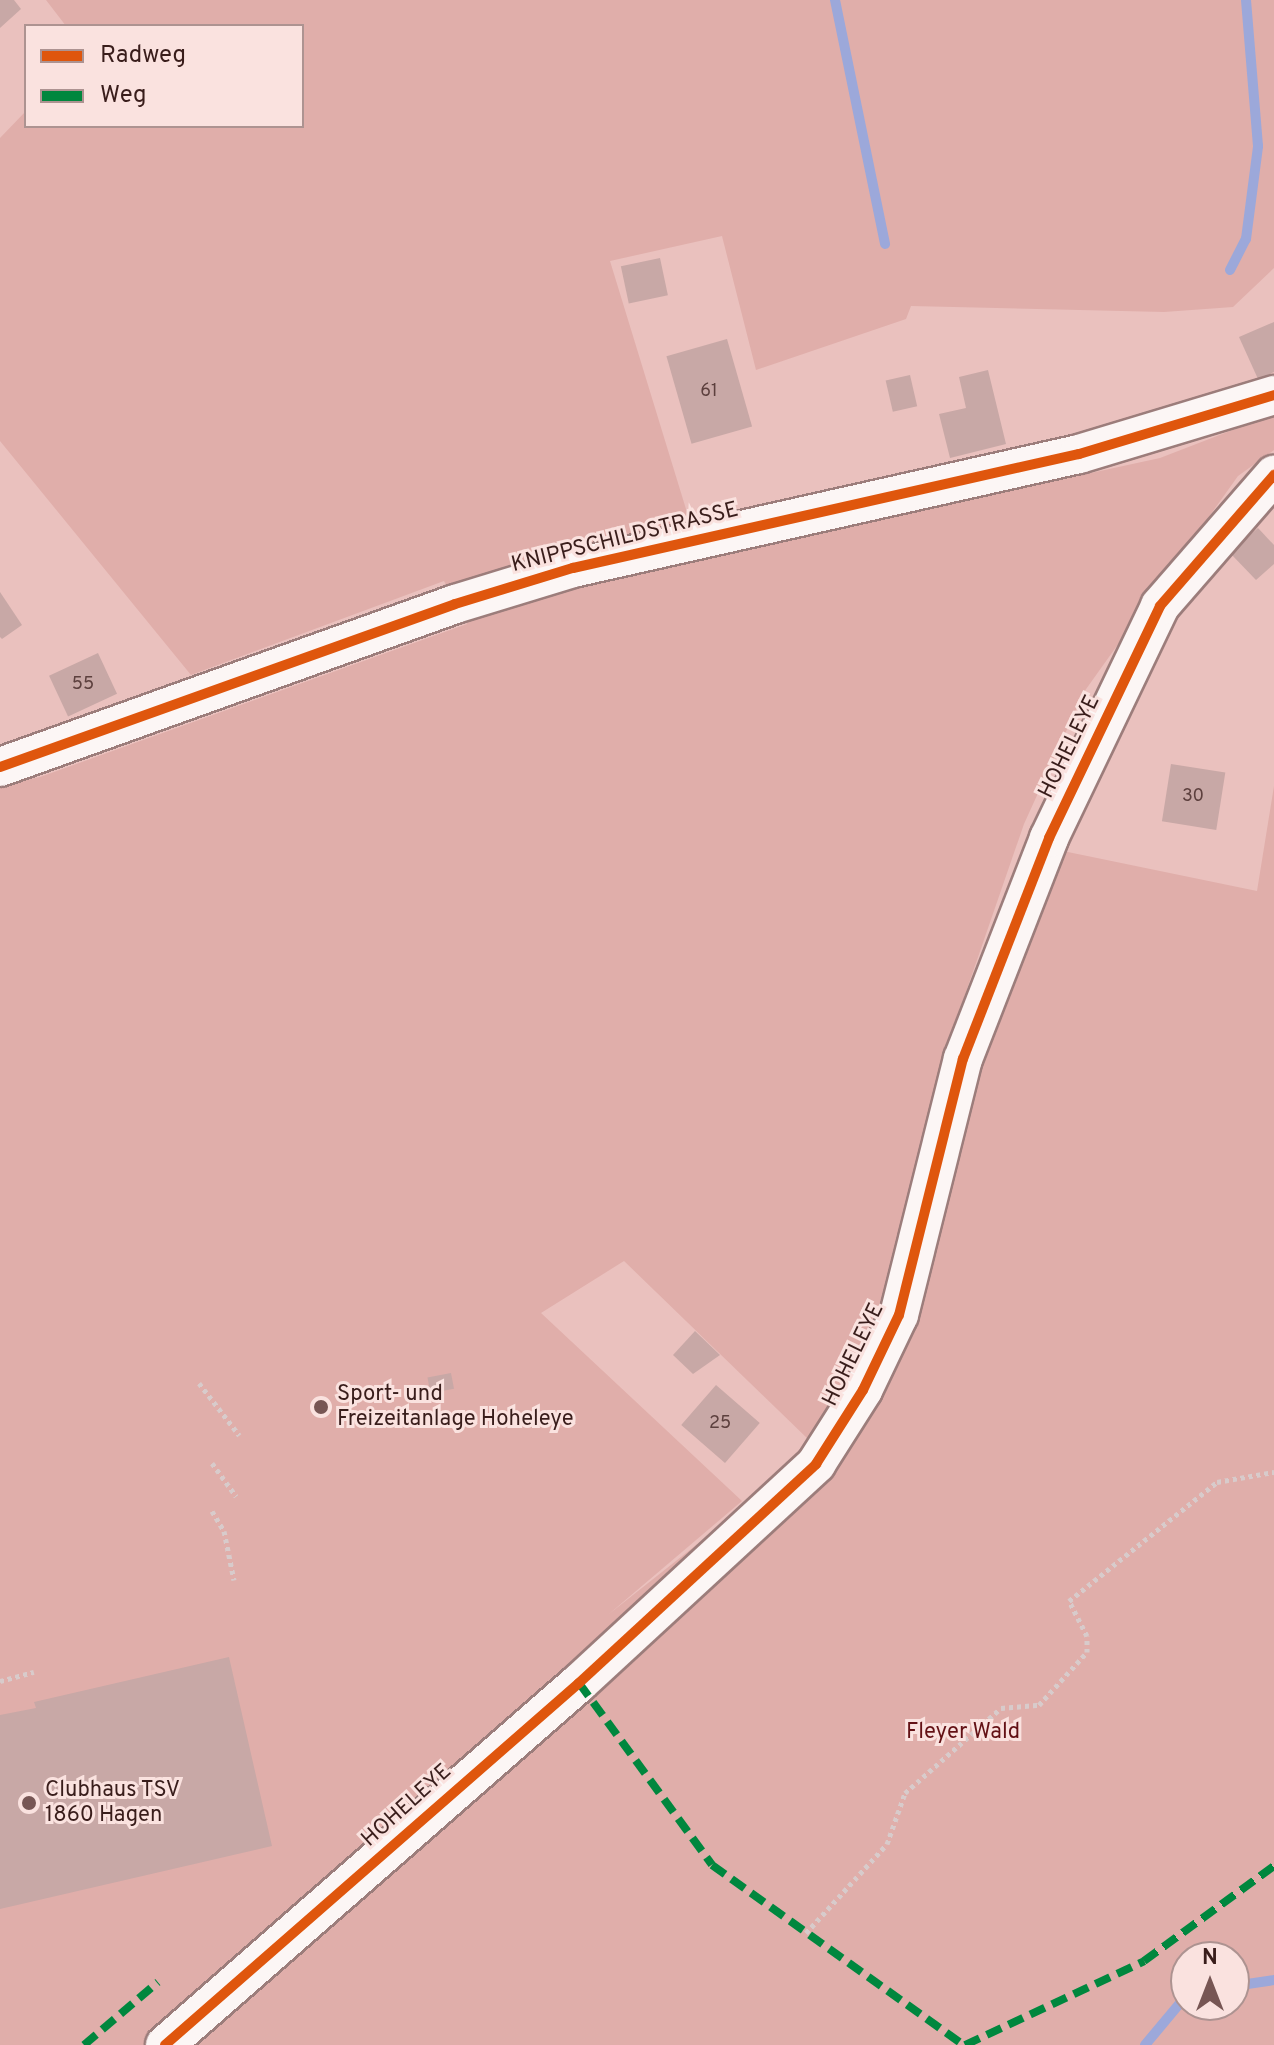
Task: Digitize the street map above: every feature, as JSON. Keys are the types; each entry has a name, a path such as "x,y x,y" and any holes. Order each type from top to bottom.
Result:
{"street":[{"name":"KNIPPSCHILDSTRASSE","path":"0,767 455,604 573,568 1079,454 1274,395"},
{"name":"HOHELEYE","path":"165,2045 625,1642 816,1464 863,1390 899,1315 963,1059 1049,838 1160,606 1274,475"}],"path":[{"path":"199,1383 239,1435"},
{"path":"212,1463 236,1496"},
{"path":"806,1933 887,1844 905,1793 1001,1708 1039,1705 1087,1652 1087,1636 1069,1601 1217,1482 1274,1472"},
{"path":"212,1511 224,1531 234,1580"},
{"path":"0,1681 34,1672"}],"green space":[{"name":"Fleyer Wald","path":"46,0 1274,0 1274,268 1233,307 1164,312 911,306 906,319 756,370 722,236 610,261 701,558 1160,458 1274,414 1274,450 1238,476 1084,692 1024,824 938,1073 976,1080 1063,851 1257,891 1274,786 1274,2045 0,2045 0,785 40,777 467,624 444,581 191,675 0,441 0,138 24,113 24,128 304,128 304,24 64,24","holes":["624,1261 809,1440 758,1496 609,1614 742,1501 541,1313"]}],"building":[{"path":"0,0 14,0 21,9 0,28"},
{"path":"660,258 668,295 629,303 621,266"},
{"path":"1274,322 1274,372 1258,379 1239,337"},
{"path":"727,339 752,426 692,444 666,356"},
{"path":"988,370 1006,444 950,458 939,414 966,408 959,377"},
{"path":"910,375 917,406 893,412 886,381"},
{"path":"1258,528 1274,545 1274,564 1256,580 1230,553"},
{"path":"0,592 22,625 2,639 0,637"},
{"path":"98,653 117,694 68,717 49,676"},
{"path":"1171,764 1225,773 1216,830 1162,821"},
{"path":"695,1331 720,1355 693,1374 673,1355"},
{"path":"451,1373 454,1389 430,1393 427,1378"},
{"path":"716,1385 760,1423 725,1463 681,1425"},
{"path":"229,1657 272,1846 0,1909 0,1715 36,1708 34,1702"}],"waterway":[{"path":"835,0 885,244"},
{"path":"1230,270 1246,239 1258,146 1246,0"},
{"path":"1250,1984 1274,1980"},
{"path":"1145,2045 1170,2015"}],"marked path":[{"path":"579,1683 712,1865 963,2045"},
{"path":"965,2045 1144,1961 1274,1866"},
{"path":"84,2045 158,1982"}],"cycle path":[{"path":"0,767 455,604 573,568 1079,454 1274,395"},
{"path":"165,2045 579,1683 816,1464 863,1390 899,1315 963,1059 1049,838 1160,606 1274,475"}],"place":[{"name":"Sport- und Freizeitanlage Hoheleye","path":"321,1407"},
{"name":"Clubhaus TSV 1860 Hagen","path":"29,1803"}]}
